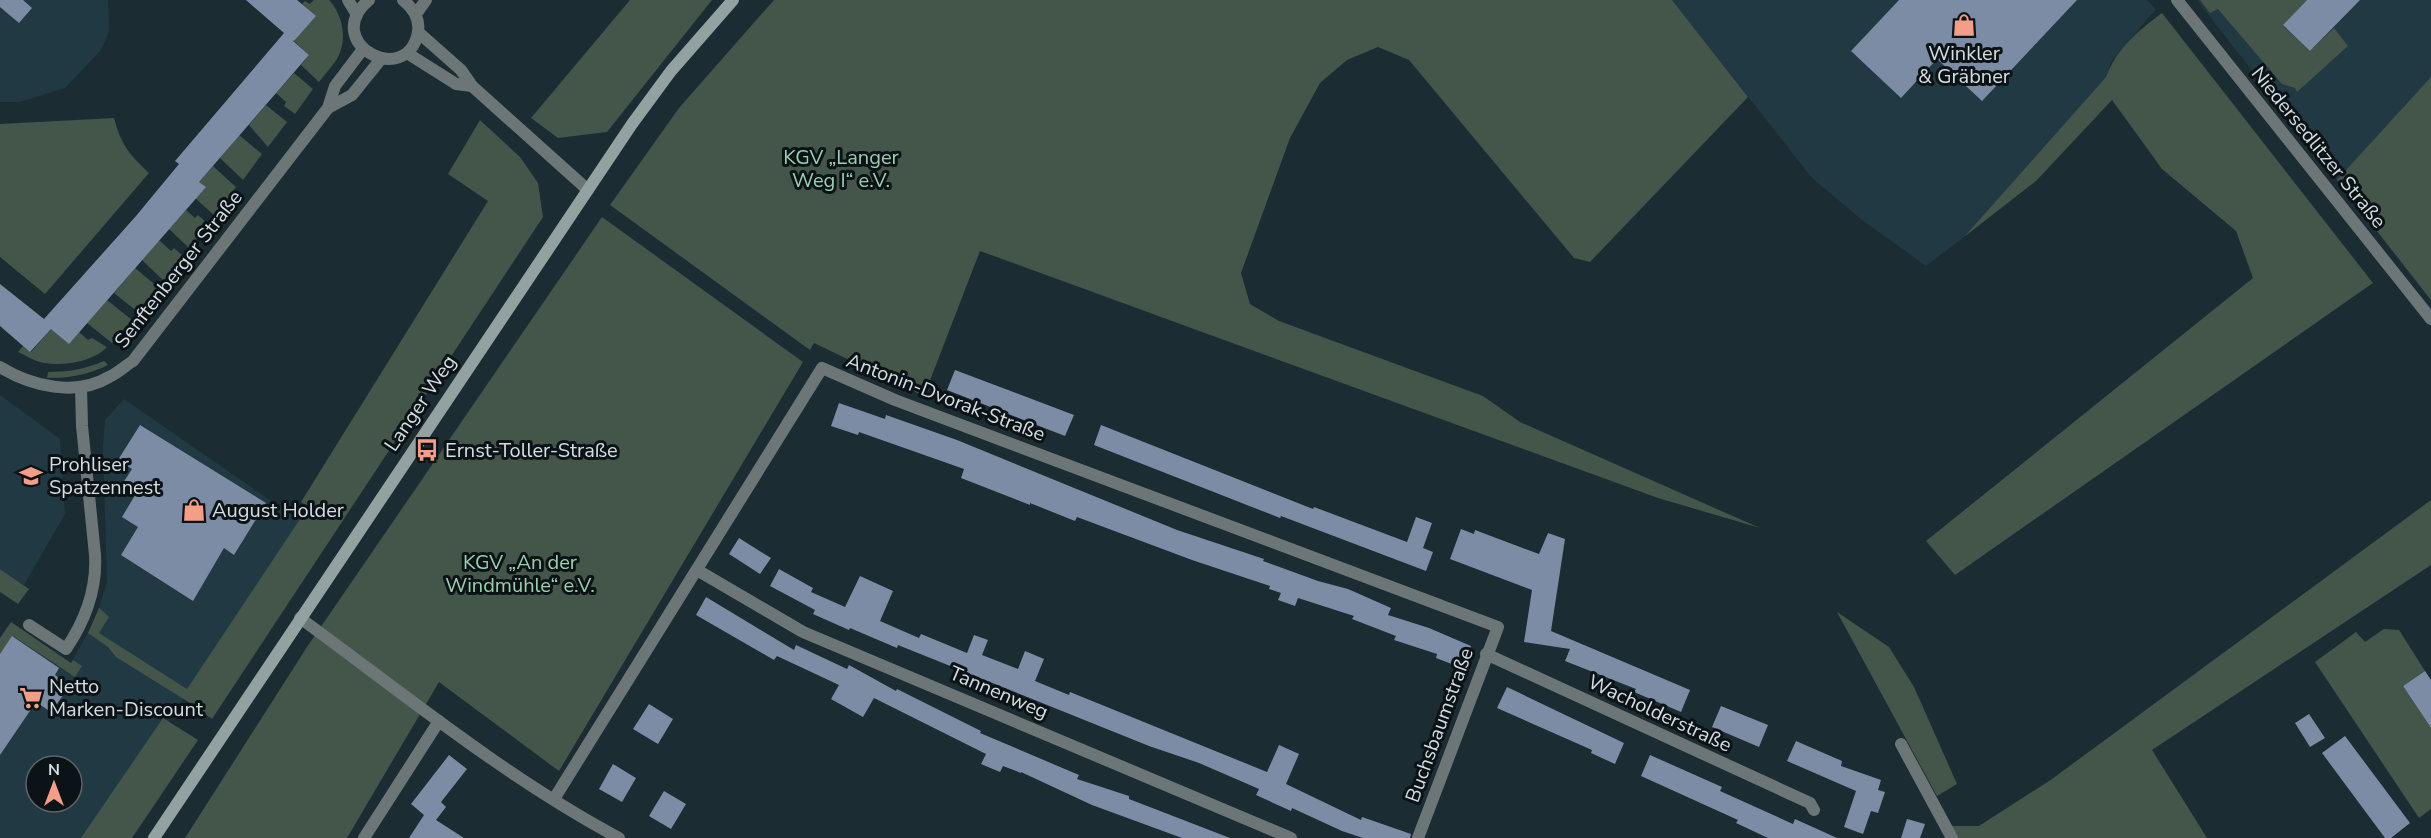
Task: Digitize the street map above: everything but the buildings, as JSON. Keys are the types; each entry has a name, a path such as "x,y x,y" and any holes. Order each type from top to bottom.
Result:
{"main road":[{"name":"Langer Weg","path":"154,838 632,124 671,71 733,0"}],"street":[{"path":"348,0 357,15"},
{"path":"369,0 357,15 354,29 363,49 381,59 407,53 418,32 416,14 403,0"},
{"path":"416,14 426,0"},
{"name":"Niedersedlitzer Straße","path":"2177,0 2431,319"},
{"path":"418,32 460,70 472,86 588,190"},
{"name":"Senftenberger Straße","path":"0,367 21,379 49,386 81,387 108,379 133,361 328,108 335,86 363,49"},
{"path":"407,53 456,84 472,86"},
{"name":"Senftenberger Straße","path":"328,108 352,95 381,59"},
{"name":"Antonin-Dvorak-Straße","path":"554,799 822,368 906,404 1498,627"},
{"path":"29,625 66,649 94,591 95,555 82,426 81,387"},
{"name":"Tannenweg","path":"697,570 803,632 1291,838"},
{"path":"300,618 439,721 554,799 619,838"},
{"name":"Buchsbaumstraße","path":"1418,838 1498,627"},
{"name":"Wacholderstraße","path":"1486,654 1810,803 1814,810"},
{"path":"364,838 439,721"},
{"path":"1901,744 1952,838"}],"shaded area":[{"path":"0,0 108,0 109,32 101,50 65,88 20,102 0,102"},
{"path":"1672,0 2147,0 2156,9 2111,62 2106,77 1964,237 1926,266 1862,220 1812,178"},
{"path":"2197,0 2431,0 2431,300 2337,180"},
{"name":"Prohliser Spatzennest","path":"0,395 60,439 65,514 24,585 0,569"},
{"path":"124,399 300,521 92,838 0,838 0,643 13,624 71,663 95,620 107,582 103,446 105,420"}],"green space":[{"path":"314,0 329,0 334,6 341,20 343,36 337,59 319,82 301,65 309,55 294,41 315,16 302,4 305,1 310,4"},
{"path":"630,0 712,0 607,132 558,138 531,118"},
{"name":"KGV „Langer Weg I“ e.V.","path":"774,0 1672,0 1748,97 1590,262 1574,258 1409,60 1378,47 1347,60 1320,83 1290,138 1241,273 1250,304 1279,321 1483,396 1520,422 1760,528 1658,498 980,251 924,396 814,343 810,350 610,205 679,108"},
{"path":"2200,0 2307,0 2283,26 2310,51 2334,28 2348,46 2297,92 2295,88 2282,84 2218,9 2210,13"},
{"path":"2162,13 2373,283 1955,575 1926,541 2253,278 2236,231 2162,169 2112,100 2036,181 1964,237 2106,77 2116,57 2129,41"},
{"path":"294,73 313,89 295,114 284,106 286,102 276,93"},
{"path":"2431,77 2431,300 2337,180"},
{"path":"266,105 287,122 268,147 249,125"},
{"path":"114,118 127,149 149,173 45,294 0,257 0,124"},
{"path":"480,120 520,157 538,183 543,217 212,719 116,657 108,647 88,633 99,608 109,617 99,633 187,689 302,516 308,519 310,508 301,502 488,201 448,174"},
{"path":"239,135 262,154 243,180 220,158"},
{"path":"213,166 236,187 215,216 195,198 205,187 199,182"},
{"path":"186,210 195,218 198,215 209,225 189,248 169,229"},
{"name":"KGV „An der Windmühle“ e.V.","path":"602,217 803,362 559,771 439,682 347,838 185,838 307,647"},
{"path":"159,240 171,251 174,248 183,256 164,281 142,260"},
{"path":"135,268 159,288 139,313 114,293"},
{"path":"107,300 132,320 112,343 87,323"},
{"path":"51,329 79,332 88,340 92,338 107,347 94,356 78,362 61,364 42,362 18,352 23,346 31,352"},
{"path":"104,361 108,365 86,374 47,378 48,372 77,370"},
{"path":"2431,500 2431,565 2152,750 2207,838 1957,838 1950,826 1979,826 2052,779"},
{"path":"0,569 29,589 18,604 0,592"},
{"path":"1837,612 1889,647 1914,687 1957,784 1937,796"},
{"path":"11,622 71,663 73,660 82,666 75,677 13,636 0,654 0,638"},
{"path":"2384,629 2399,630 2425,671 2403,686 2431,728 2431,809 2419,818 2315,662 2356,632 2365,642"},
{"path":"163,718 198,740 132,838 81,838"}],"place":[{"name":"Winkler & Gräbner","path":"1964,25"},
{"name":"Ernst-Toller-Straße","path":"427,450"},
{"name":"Prohliser Spatzennest","path":"31,476"},
{"name":"August Holder","path":"194,510"},
{"name":"Netto Marken-Discount","path":"31,698"}]}
